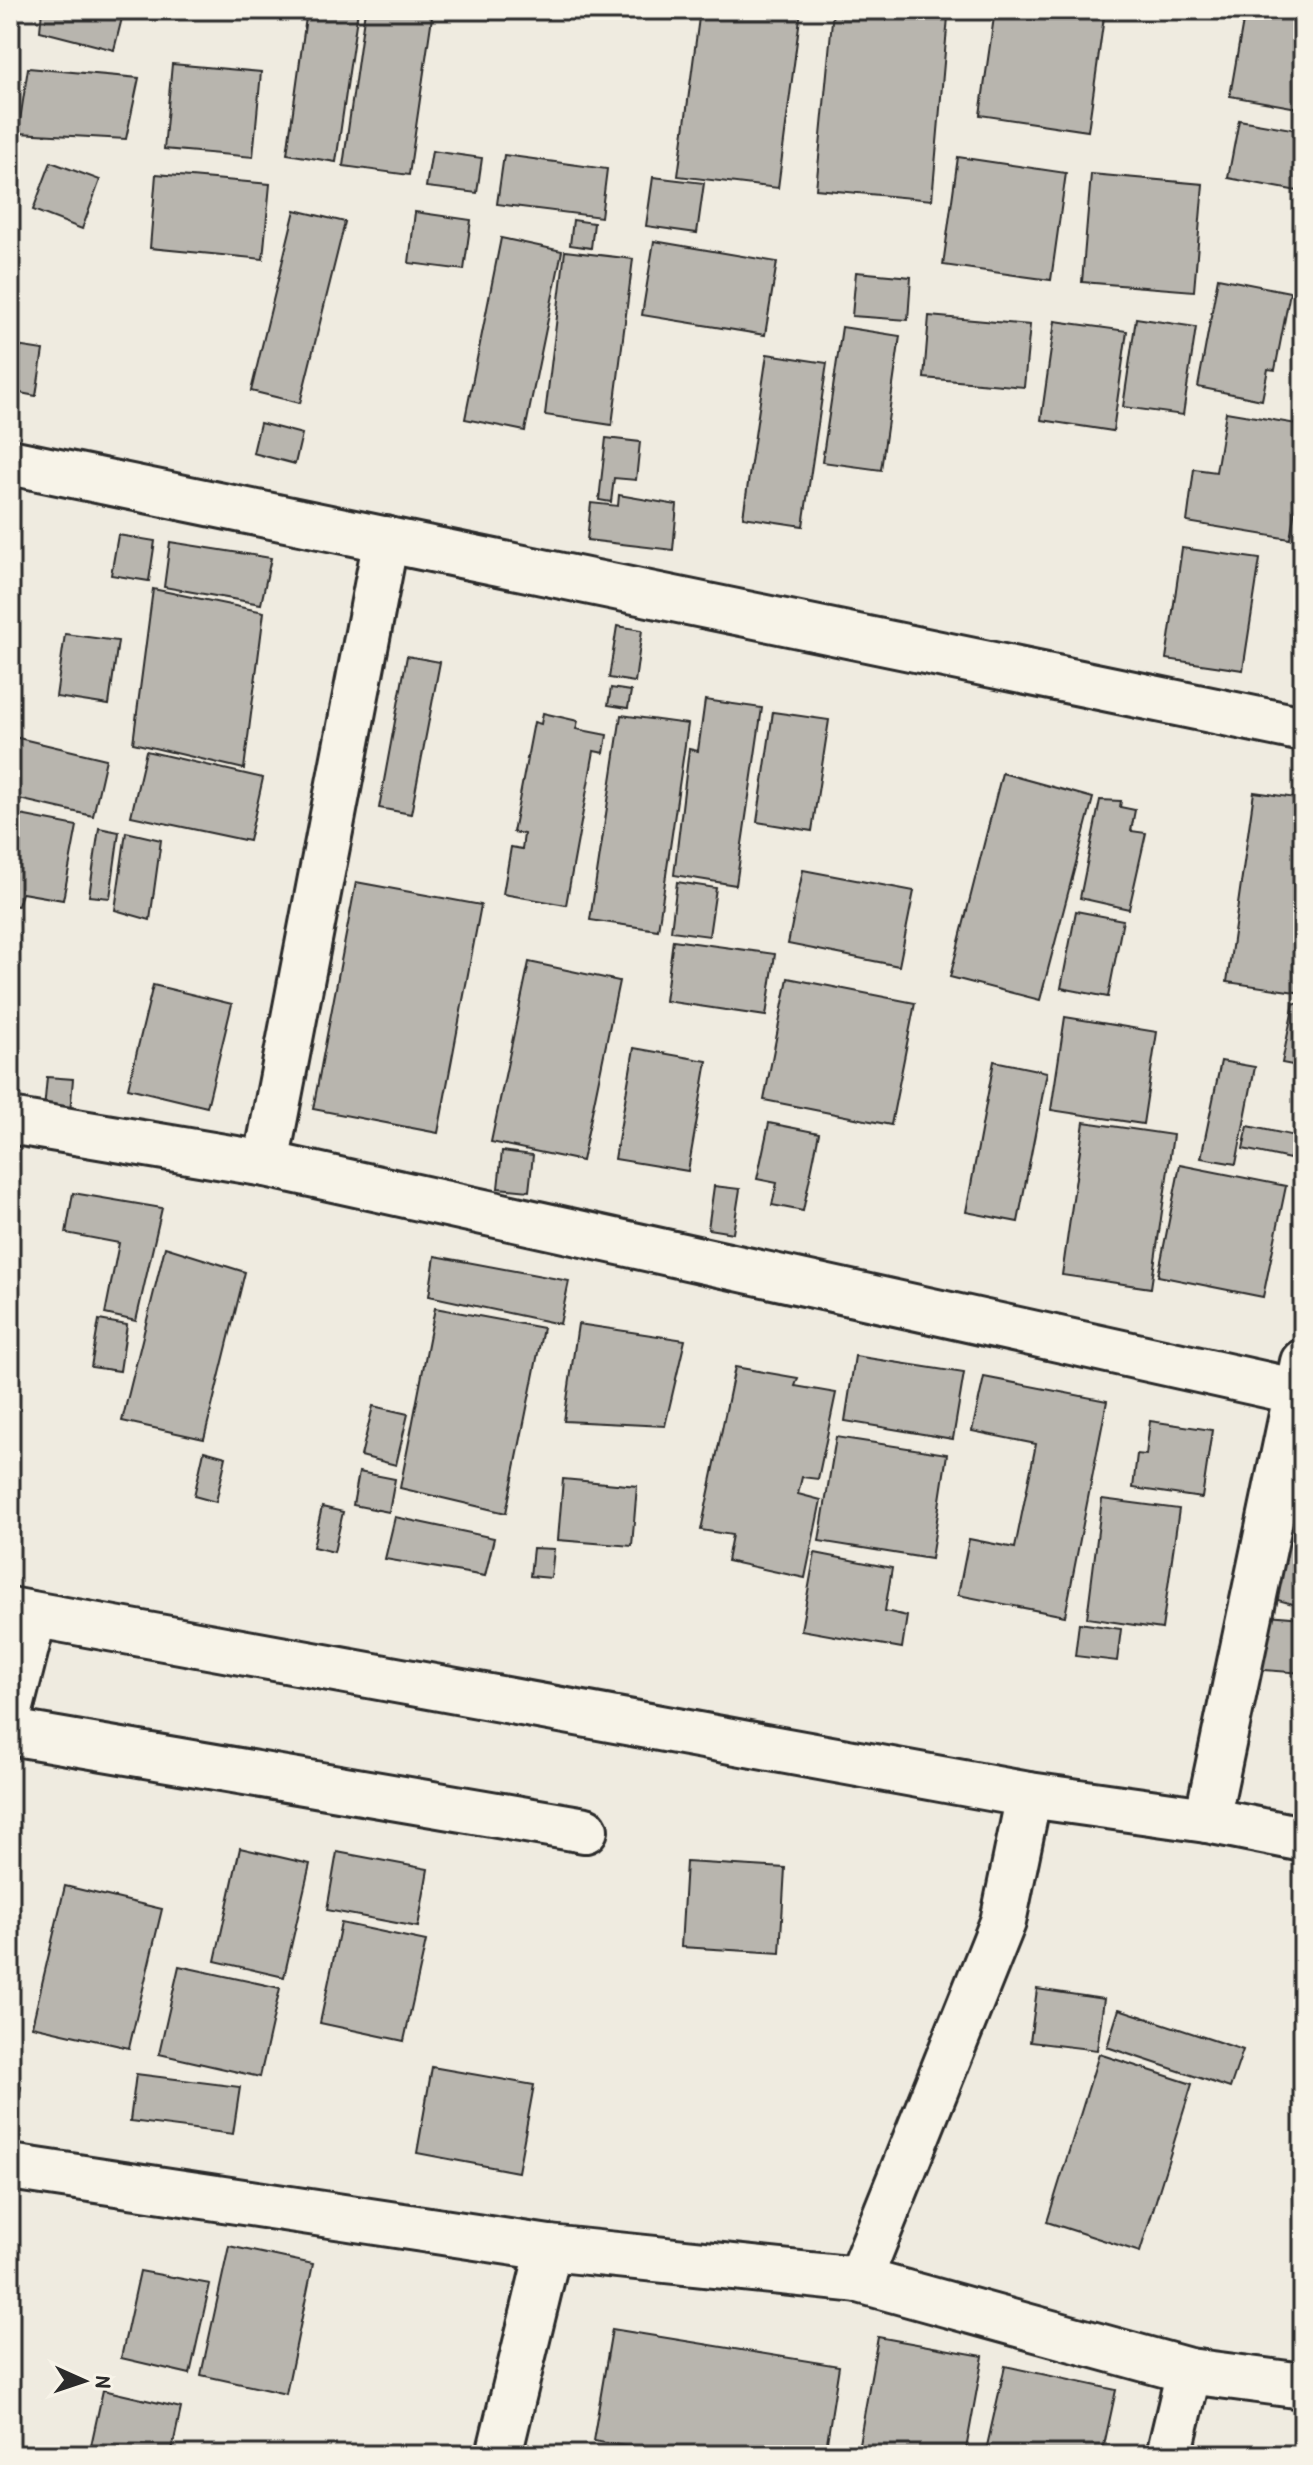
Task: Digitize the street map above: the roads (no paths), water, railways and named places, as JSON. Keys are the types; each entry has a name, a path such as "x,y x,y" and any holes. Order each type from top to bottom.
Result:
{"street":[{"path":"10,462 1303,729"},
{"path":"266,1164 386,539"},
{"path":"10,1121 266,1164 1300,1383 1207,1820"},
{"path":"10,1711 22,1613 1029,1795 1207,1820 1303,1839"},
{"path":"10,1732 585,1830"},
{"path":"859,2280 1003,1922 1029,1795"},
{"path":"10,2167 549,2248 859,2280 1189,2371 1303,2386"},
{"path":"499,2455 549,2248"},
{"path":"1169,2455 1189,2371"}]}
